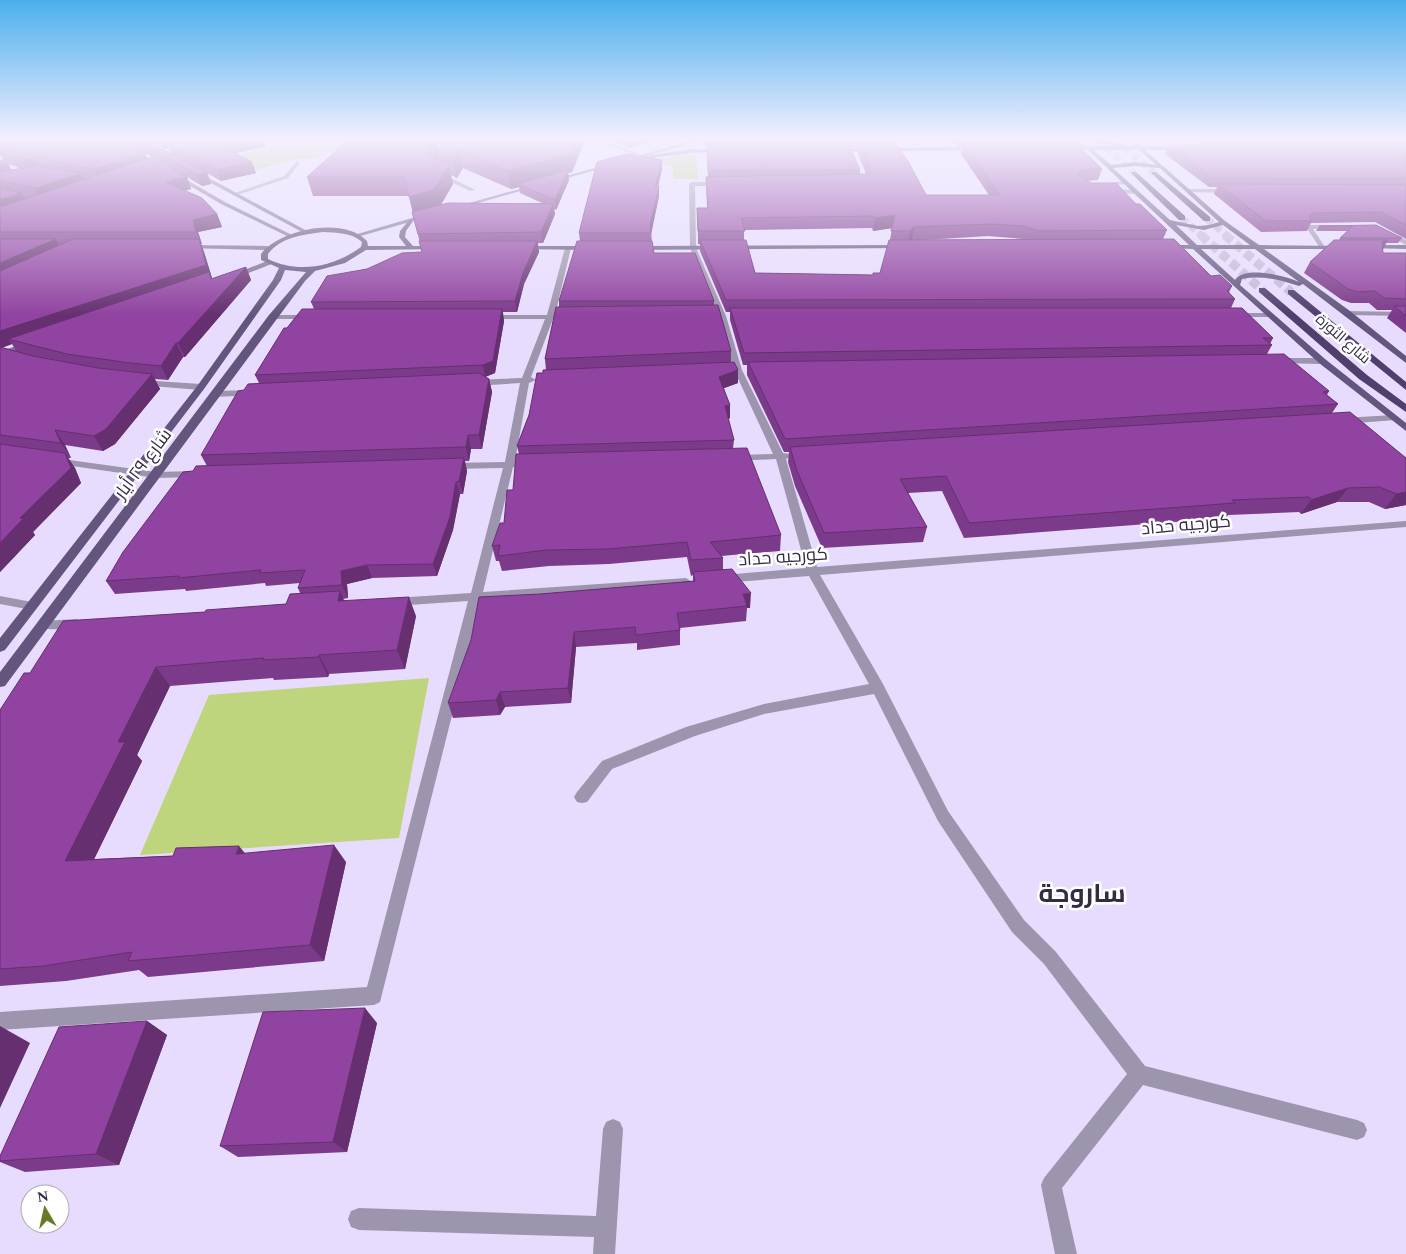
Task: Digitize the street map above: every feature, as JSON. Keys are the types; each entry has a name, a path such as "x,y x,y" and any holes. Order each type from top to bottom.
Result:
{"highway":[{"path":"1161,199 1182,218"},
{"path":"1184,199 1208,219"},
{"name":"شارع الثورة","path":"1262,290 1363,377 1406,409"},
{"name":"شارع الثورة","path":"1291,292 1406,387"}],"main road":[{"path":"214,199 291,236"},
{"path":"243,199 306,232"},
{"path":"447,210 489,199"},
{"path":"1143,199 1270,315 1406,428"},
{"path":"1196,199 1255,247 1347,313 1406,360"},
{"path":"357,235 438,213"},
{"path":"1167,220 1194,228 1208,228 1223,222"},
{"path":"410,221 403,231 402,237 411,248"},
{"path":"364,248 365,242 357,235 338,230 306,232 291,236 268,248 264,254 265,260 284,268 315,267 346,260 364,248 448,248"},
{"path":"177,246 268,248"},
{"path":"626,248 911,246"},
{"path":"1159,247 1350,247"},
{"path":"1359,247 1406,247"},
{"path":"514,248 597,248"},
{"path":"223,280 270,263"},
{"name":"شارع ٢٩ أيار","path":"0,682 272,317 302,279 315,267"},
{"name":"شارع ٢٩ أيار","path":"0,647 133,472 201,387 284,268"},
{"path":"1236,285 1239,278 1248,275 1268,275 1287,279 1311,288"},
{"path":"1,353 39,341"}],"street":[{"path":"692,199 693,248 722,316 738,370 780,457 813,573 878,688 944,816 1018,926 1050,958 1139,1074 1357,1130"},
{"path":"0,1021 374,996 509,465 525,381 550,317 568,248"},
{"path":"1347,313 1406,314"},
{"path":"1221,315 1270,315"},
{"path":"272,317 316,317"},
{"path":"482,317 569,317"},
{"path":"1,353 20,358"},
{"path":"1263,362 1322,360"},
{"path":"467,383 544,380"},
{"path":"127,381 154,385 201,387"},
{"path":"215,394 263,392"},
{"path":"1334,422 1393,418"},
{"path":"722,458 800,456"},
{"path":"48,460 156,475 205,473"},
{"path":"440,467 548,464"},
{"name":"كورجيه حداد","path":"713,580 1406,524"},
{"path":"386,602 694,581"},
{"path":"0,600 32,606"},
{"path":"42,625 91,622"},
{"path":"582,797 607,765 691,730 764,709 878,688"},
{"path":"1066,1254 1051,1185 1139,1074"},
{"path":"604,1254 614,1129"},
{"path":"359,1219 606,1227"}],"lane":[{"path":"1322,247 1309,227 1341,227"},
{"path":"1384,231 1406,243"}],"green space":[{"path":"429,678 399,838 140,855 209,695"}],"building":[{"path":"26,199 202,199 217,214 193,220 196,232 0,232 0,207"},
{"path":"588,199 656,199 650,225 651,233 579,233"},
{"path":"707,199 1131,199 1136,204 1140,204 1167,230 1038,231 1024,226 991,224 914,227 910,231 891,231 895,215 875,218 874,216 741,218 745,231 698,231 697,208 708,208"},
{"path":"1237,199 1406,199 1406,225 1381,212 1314,213 1309,216 1312,221 1266,221"},
{"path":"448,203 553,204 541,232 418,234 412,212"},
{"path":"1376,225 1402,238 1340,238 1353,226 1319,226"},
{"path":"0,239 56,239 0,263"},
{"path":"73,239 199,239 206,265 0,331 0,271"},
{"path":"1174,239 1211,276 1220,275 1232,286 1227,291 1235,299 726,300 700,240 746,240 755,273 873,275 873,273 880,273 889,240"},
{"path":"1334,240 1388,240 1382,241 1383,253 1406,253 1406,299 1384,298 1375,291 1358,292 1348,289 1310,262"},
{"path":"419,241 537,241 523,273 515,301 311,302 327,276 367,269 402,253 422,252"},
{"path":"577,241 652,241 654,253 695,253 714,301 559,301"},
{"path":"246,267 176,343 161,366 67,354 8,339 209,272 211,279"},
{"path":"718,305 731,351 545,359 556,307"},
{"path":"1394,306 1406,306 1406,316"},
{"path":"730,308 1242,308 1273,338 1263,338 1272,345 744,353"},
{"path":"302,309 502,309 493,361 483,365 255,375 284,328 287,328"},
{"path":"0,347 33,356 98,368 152,374 106,429 94,436 55,430 61,443 0,435"},
{"path":"1284,354 1329,391 1323,392 1338,404 785,439 748,362"},
{"path":"734,362 738,370 719,377 730,405 725,406 734,440 517,446 529,415 537,373 543,373 543,370"},
{"path":"479,373 489,379 479,435 468,435 466,447 201,455 238,391 244,390 248,384"},
{"path":"1350,412 1406,458 1406,492 1396,494 1380,487 1348,488 1311,500 1309,497 1232,500 1235,503 969,523 946,476 900,479 927,527 824,533 797,471 790,447"},
{"path":"0,444 65,453 71,468 20,518 23,519 0,543"},
{"path":"747,448 781,535 710,542 723,558 691,560 687,542 607,549 546,550 498,556 500,545 492,546 500,523 504,523 507,490 513,490 516,454"},
{"path":"464,458 459,481 456,482 450,517 433,564 367,565 341,571 342,585 298,588 305,570 260,573 261,570 178,578 179,576 106,581 123,552 183,472 193,471 196,466"},
{"path":"732,569 751,593 743,594 747,606 677,613 680,630 636,635 635,627 574,632 568,688 500,692 496,700 448,703 471,640 479,597 540,594 695,581 693,572"},
{"path":"340,591 338,601 409,597 397,650 156,667 118,742 125,742 65,861 173,856 176,848 239,846 236,854 334,845 310,945 128,961 132,952 43,966 0,969 0,710 24,673 30,673 63,621 205,612 206,610 286,604 290,594"},
{"path":"365,1008 333,1142 220,1146 263,1012"},
{"path":"147,1021 96,1154 0,1161 0,1156 59,1027"}],"tunnel":[{"path":"1182,218 1202,236"},
{"path":"1207,219 1227,236"},
{"path":"1201,235 1262,290"},
{"path":"1225,235 1291,292"}],"district":[{"name":"ساروجة","path":"1082,894"}]}
